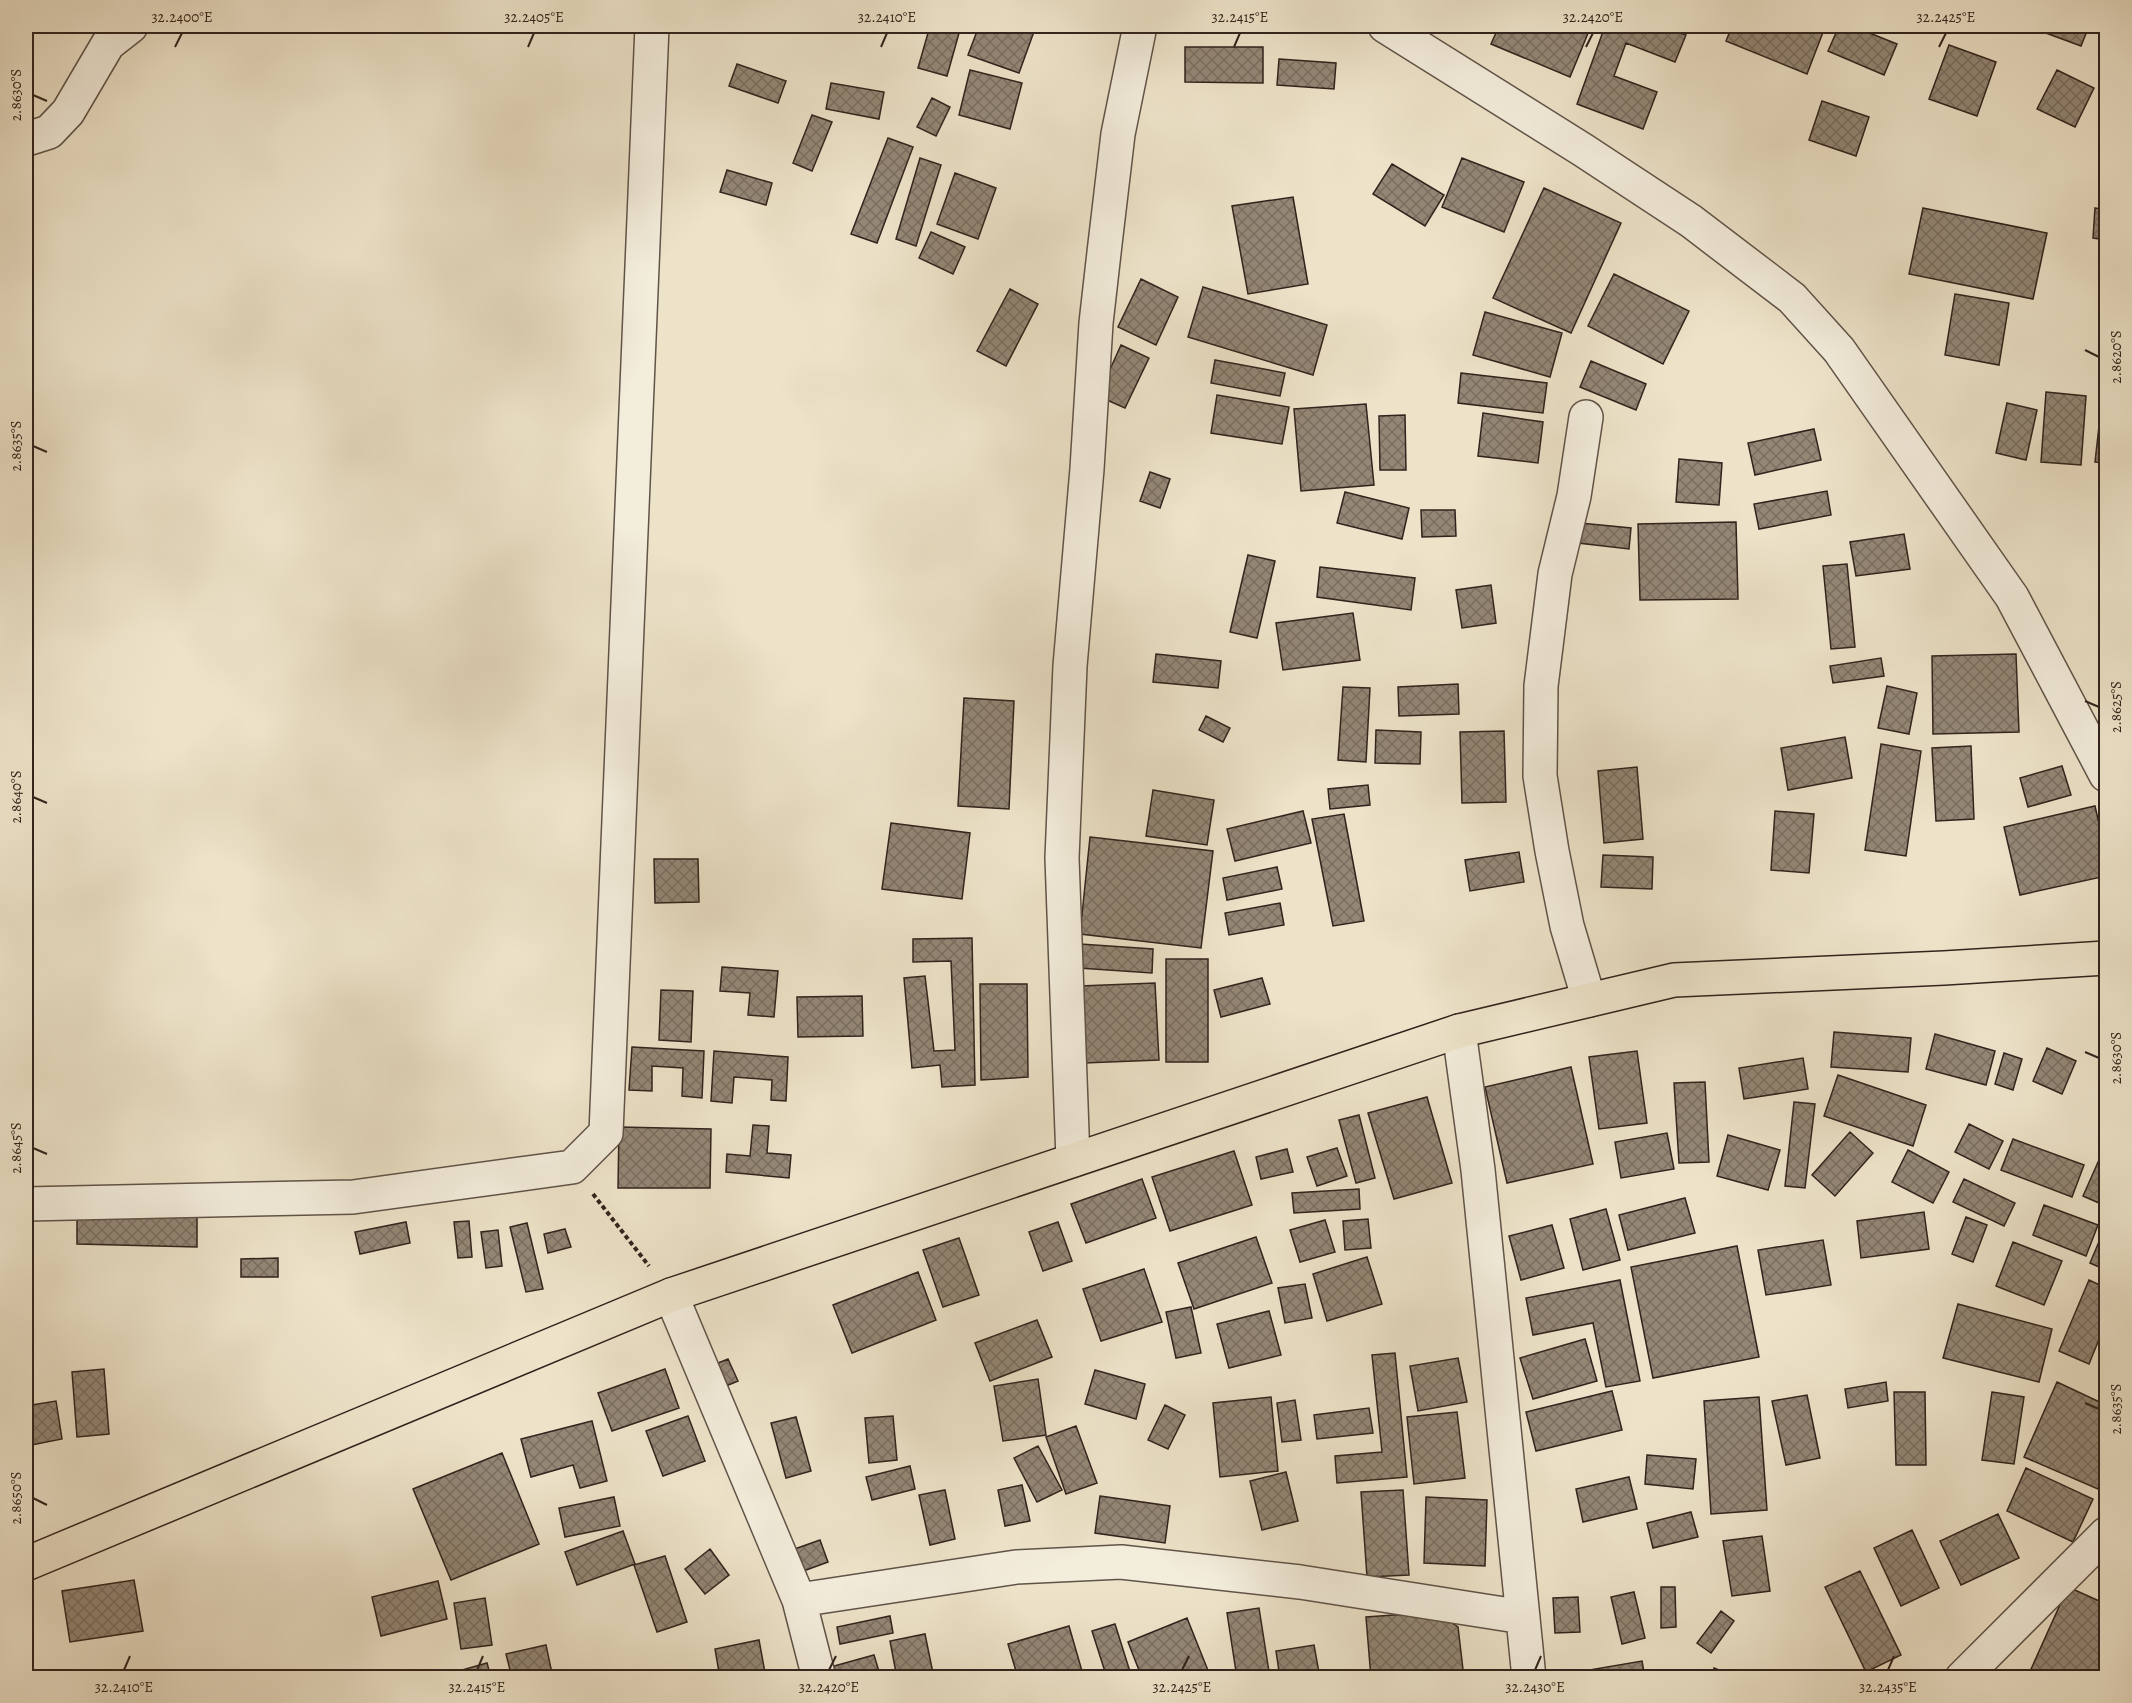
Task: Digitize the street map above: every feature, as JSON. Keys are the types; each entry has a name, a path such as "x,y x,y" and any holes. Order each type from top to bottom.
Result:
{"main road":[{"path":"26,1564 671,1295 1459,1031 1674,980 2106,958"}],"street":[{"path":"26,138 49,132 68,112 108,45 131,26"},
{"path":"26,1204 353,1197 572,1167 606,1133 652,26"},
{"path":"1073,1160 1062,858 1070,666 1103,256 1118,134 1140,26"},
{"path":"1385,26 1583,150 1691,221 1792,298 1839,350 2012,597 2106,775"},
{"path":"1586,417 1574,496 1555,574 1541,686 1540,776 1567,926 1588,1000"},
{"path":"1459,1031 1478,1170 1529,1677"},
{"path":"671,1295 799,1600 819,1677"},
{"path":"1962,1677 2106,1534"},
{"path":"799,1600 1016,1567 1121,1562 1300,1582 1523,1617"}],"path":[{"path":"572,1167 671,1295"}],"building":[{"path":"930,26 961,26 947,76 918,68"},
{"path":"979,26 1036,26 1019,73 968,55"},
{"path":"1186,26 1225,26 1224,31"},
{"path":"1499,26 1591,26 1570,77 1491,44"},
{"path":"1605,26 1659,26 1686,35 1675,62 1626,43 1614,76 1657,92 1643,129 1577,104"},
{"path":"1732,26 1825,27 1807,74 1726,41"},
{"path":"1839,26 1852,26 1897,44 1884,75 1828,51"},
{"path":"1996,26 2010,26 2007,31"},
{"path":"2027,26 2089,26 2081,46"},
{"path":"1949,45 1996,62 1977,116 1929,99"},
{"path":"1185,47 1263,47 1263,83 1185,82"},
{"path":"1279,59 1336,63 1334,89 1277,85"},
{"path":"737,64 786,81 778,103 729,86"},
{"path":"970,70 1022,83 1010,129 959,115"},
{"path":"2057,70 2094,88 2075,127 2037,109"},
{"path":"831,83 884,92 879,119 826,109"},
{"path":"932,98 950,107 936,136 917,127"},
{"path":"1822,101 1869,117 1856,156 1809,140"},
{"path":"812,115 832,122 812,171 793,163"},
{"path":"888,138 913,147 877,243 851,234"},
{"path":"920,158 941,165 916,246 896,239"},
{"path":"1462,158 1524,182 1504,232 1442,207"},
{"path":"1392,164 1444,195 1425,226 1373,194"},
{"path":"727,170 772,183 766,205 720,192"},
{"path":"955,173 996,188 978,239 937,224"},
{"path":"1544,188 1621,223 1571,333 1493,298"},
{"path":"1293,197 1308,284 1248,294 1232,206"},
{"path":"1923,208 2047,233 2033,299 1909,274"},
{"path":"2095,208 2106,210 2106,240 2093,238"},
{"path":"931,232 965,247 953,274 919,258"},
{"path":"1614,274 1689,311 1663,364 1588,326"},
{"path":"1141,279 1178,297 1156,345 1118,327"},
{"path":"1203,287 1327,325 1313,375 1188,337"},
{"path":"1010,289 1038,304 1006,366 977,351"},
{"path":"1955,294 2009,303 1999,365 1945,355"},
{"path":"1485,312 1562,333 1550,377 1473,355"},
{"path":"1121,345 1149,358 1125,408 1098,396"},
{"path":"1215,360 1285,373 1280,396 1211,383"},
{"path":"1591,361 1646,384 1636,410 1580,387"},
{"path":"1461,373 1547,383 1543,413 1458,403"},
{"path":"2104,381 2106,381 2106,463 2095,462"},
{"path":"2046,392 2086,396 2081,465 2041,462"},
{"path":"1217,395 1289,407 1282,444 1211,433"},
{"path":"2007,403 2037,410 2026,460 1996,453"},
{"path":"1366,404 1374,485 1301,491 1294,409"},
{"path":"1483,413 1543,422 1538,463 1478,456"},
{"path":"1405,415 1406,470 1380,470 1379,416"},
{"path":"1814,429 1821,460 1755,475 1748,443"},
{"path":"1679,459 1722,463 1719,505 1676,502"},
{"path":"1150,472 1170,479 1160,508 1140,501"},
{"path":"1827,491 1831,515 1759,529 1754,504"},
{"path":"1345,492 1409,508 1402,539 1337,523"},
{"path":"1421,510 1455,510 1456,536 1422,537"},
{"path":"1736,522 1738,599 1640,600 1638,524"},
{"path":"1580,523 1631,528 1629,549 1578,543"},
{"path":"1904,534 1910,569 1856,576 1850,542"},
{"path":"1248,555 1275,561 1257,638 1230,632"},
{"path":"1847,564 1855,647 1831,649 1823,566"},
{"path":"1320,567 1415,578 1411,610 1317,597"},
{"path":"1491,585 1496,623 1462,628 1456,590"},
{"path":"1353,613 1360,660 1283,670 1276,623"},
{"path":"1156,654 1221,661 1218,688 1153,682"},
{"path":"2016,654 2019,732 1933,734 1932,656"},
{"path":"1881,658 1884,676 1833,683 1830,666"},
{"path":"1458,684 1459,714 1399,716 1398,687"},
{"path":"1887,686 1917,693 1909,734 1878,728"},
{"path":"1343,687 1370,688 1366,762 1338,760"},
{"path":"964,698 1014,701 1009,809 958,806"},
{"path":"1206,716 1230,728 1223,742 1199,730"},
{"path":"1376,730 1421,732 1420,764 1375,763"},
{"path":"1504,731 1506,802 1462,803 1460,732"},
{"path":"1845,737 1852,778 1788,790 1781,748"},
{"path":"1881,744 1921,751 1906,856 1865,850"},
{"path":"1971,746 1974,819 1936,821 1932,748"},
{"path":"2062,766 2071,795 2028,807 2020,778"},
{"path":"1637,767 1643,839 1604,843 1598,771"},
{"path":"1368,785 1370,805 1330,809 1328,789"},
{"path":"1153,790 1214,800 1207,845 1146,836"},
{"path":"2095,806 2106,854 2106,876 2020,895 2004,827"},
{"path":"1303,811 1311,843 1235,861 1227,829"},
{"path":"1775,811 1814,814 1809,873 1771,870"},
{"path":"1344,814 1364,921 1333,926 1312,819"},
{"path":"891,823 970,833 962,899 882,889"},
{"path":"1090,837 1213,851 1201,948 1080,934"},
{"path":"1519,852 1524,882 1470,891 1465,860"},
{"path":"1603,855 1653,857 1652,889 1601,887"},
{"path":"654,859 698,859 699,902 655,903"},
{"path":"1277,867 1282,889 1227,900 1223,878"},
{"path":"1280,903 1284,925 1229,935 1225,913"},
{"path":"972,938 975,1085 942,1087 940,1065 912,1068 904,978 925,976 934,1051 955,1050 951,961 913,962 913,939"},
{"path":"1080,944 1153,949 1152,973 1079,968"},
{"path":"1166,959 1208,959 1208,1062 1166,1062"},
{"path":"722,967 778,971 774,1017 748,1015 750,993 720,991"},
{"path":"1262,978 1270,1004 1221,1017 1214,990"},
{"path":"1155,983 1159,1060 1084,1063 1080,986"},
{"path":"980,984 1027,984 1028,1077 981,1080"},
{"path":"661,990 693,991 691,1042 659,1040"},
{"path":"862,996 863,1036 798,1037 797,997"},
{"path":"1834,1032 1911,1038 1908,1072 1831,1067"},
{"path":"1935,1034 1995,1051 1986,1085 1926,1069"},
{"path":"632,1047 704,1051 702,1098 682,1096 683,1068 652,1066 652,1091 629,1090"},
{"path":"2047,1048 2076,1061 2062,1094 2033,1081"},
{"path":"714,1051 788,1057 786,1101 771,1100 772,1080 734,1077 732,1103 711,1101"},
{"path":"1637,1051 1647,1123 1599,1129 1589,1057"},
{"path":"2004,1053 2022,1059 2013,1090 1995,1084"},
{"path":"1803,1058 1808,1089 1744,1099 1739,1068"},
{"path":"1571,1067 1593,1164 1507,1183 1485,1087"},
{"path":"1838,1075 1926,1105 1913,1146 1824,1116"},
{"path":"1705,1082 1709,1162 1679,1163 1674,1083"},
{"path":"1427,1097 1452,1183 1394,1199 1368,1113"},
{"path":"1794,1102 1815,1104 1805,1188 1785,1186"},
{"path":"1359,1115 1375,1178 1356,1183 1339,1120"},
{"path":"1969,1124 2003,1141 1989,1169 1955,1152"},
{"path":"753,1125 769,1126 767,1153 791,1155 789,1178 726,1172 727,1154 750,1156"},
{"path":"619,1127 711,1129 710,1188 618,1188"},
{"path":"1850,1132 1873,1153 1835,1196 1812,1175"},
{"path":"1667,1133 1674,1169 1621,1178 1615,1142"},
{"path":"1728,1135 1780,1150 1768,1190 1717,1176"},
{"path":"2013,1139 2084,1165 2072,1197 2001,1170"},
{"path":"2106,1144 2106,1206 2083,1196"},
{"path":"1337,1148 1347,1176 1317,1186 1307,1157"},
{"path":"1287,1149 1293,1172 1261,1179 1256,1157"},
{"path":"1908,1150 1949,1172 1933,1203 1892,1182"},
{"path":"1234,1151 1252,1205 1170,1231 1152,1177"},
{"path":"1142,1179 1156,1218 1086,1243 1071,1204"},
{"path":"1964,1179 2015,1203 2004,1226 1953,1202"},
{"path":"1359,1189 1360,1209 1294,1213 1292,1193"},
{"path":"1685,1198 1695,1233 1628,1250 1619,1215"},
{"path":"2044,1205 2098,1225 2086,1256 2033,1235"},
{"path":"1606,1209 1620,1260 1583,1270 1570,1219"},
{"path":"1924,1212 1929,1249 1861,1258 1857,1221"},
{"path":"77,1213 197,1216 197,1247 77,1244"},
{"path":"1966,1217 1987,1225 1973,1262 1952,1254"},
{"path":"1368,1219 1371,1248 1345,1250 1343,1221"},
{"path":"1325,1220 1335,1252 1300,1262 1290,1230"},
{"path":"469,1221 472,1257 458,1258 454,1222"},
{"path":"406,1222 410,1243 360,1254 355,1232"},
{"path":"1058,1222 1072,1261 1043,1271 1029,1232"},
{"path":"527,1223 543,1289 526,1292 510,1227"},
{"path":"1552,1225 1564,1268 1521,1280 1509,1236"},
{"path":"2106,1225 2106,1270 2090,1263"},
{"path":"565,1229 571,1247 548,1253 544,1234"},
{"path":"498,1230 502,1266 486,1268 481,1232"},
{"path":"1256,1237 1272,1283 1194,1309 1178,1263"},
{"path":"959,1238 979,1295 943,1307 923,1250"},
{"path":"1823,1240 1831,1285 1766,1295 1758,1250"},
{"path":"2013,1242 2062,1261 2044,1305 1996,1286"},
{"path":"1737,1246 1759,1357 1653,1378 1631,1267"},
{"path":"1367,1257 1382,1304 1327,1321 1313,1274"},
{"path":"278,1258 278,1277 241,1277 241,1259"},
{"path":"1144,1269 1162,1322 1101,1341 1083,1289"},
{"path":"918,1272 936,1320 852,1353 833,1305"},
{"path":"1620,1280 1640,1381 1606,1387 1593,1323 1533,1335 1526,1298"},
{"path":"2089,1280 2106,1288 2106,1322 2089,1364 2059,1351"},
{"path":"1305,1284 1312,1318 1285,1323 1278,1288"},
{"path":"1958,1304 2052,1329 2039,1382 1943,1358"},
{"path":"1191,1307 1201,1353 1176,1358 1166,1312"},
{"path":"1269,1311 1281,1355 1229,1368 1217,1324"},
{"path":"1037,1320 1052,1357 990,1381 975,1343"},
{"path":"1585,1339 1597,1381 1533,1399 1520,1358"},
{"path":"1395,1353 1407,1477 1337,1483 1335,1456 1382,1452 1372,1355"},
{"path":"1458,1358 1467,1402 1418,1411 1410,1366"},
{"path":"728,1359 738,1381 716,1390 706,1368"},
{"path":"104,1369 109,1434 77,1437 72,1372"},
{"path":"665,1369 679,1408 612,1431 598,1393"},
{"path":"1095,1370 1145,1384 1136,1419 1085,1404"},
{"path":"1038,1379 1046,1435 1003,1441 994,1386"},
{"path":"1886,1382 1888,1401 1848,1408 1845,1389"},
{"path":"2057,1382 2106,1405 2106,1470 2098,1489 2024,1457"},
{"path":"1612,1391 1622,1430 1536,1451 1526,1412"},
{"path":"1894,1392 1925,1392 1926,1465 1896,1465"},
{"path":"1992,1392 2024,1397 2014,1464 1982,1460"},
{"path":"1807,1395 1820,1458 1786,1465 1772,1401"},
{"path":"1271,1397 1278,1471 1220,1477 1213,1403"},
{"path":"1759,1397 1767,1510 1711,1514 1704,1401"},
{"path":"1295,1400 1301,1440 1282,1442 1277,1403"},
{"path":"56,1401 62,1439 26,1446 26,1406"},
{"path":"1165,1405 1185,1415 1168,1449 1148,1440"},
{"path":"1369,1408 1373,1433 1317,1439 1314,1415"},
{"path":"1457,1412 1465,1478 1414,1484 1407,1417"},
{"path":"688,1416 705,1461 663,1476 646,1431"},
{"path":"893,1416 897,1460 869,1463 865,1418"},
{"path":"796,1417 811,1471 786,1478 771,1423"},
{"path":"592,1421 607,1481 580,1488 573,1465 531,1477 521,1439"},
{"path":"1076,1426 1097,1483 1066,1494 1046,1437"},
{"path":"1038,1446 1062,1490 1037,1502 1014,1458"},
{"path":"502,1453 539,1544 451,1580 413,1489"},
{"path":"1647,1455 1696,1459 1693,1489 1645,1484"},
{"path":"910,1466 915,1489 872,1500 866,1477"},
{"path":"2026,1468 2093,1499 2073,1542 2007,1511"},
{"path":"1286,1472 1298,1521 1262,1530 1250,1481"},
{"path":"1629,1477 1637,1509 1583,1522 1576,1489"},
{"path":"1022,1485 1030,1521 1005,1526 998,1490"},
{"path":"945,1490 955,1539 930,1545 919,1495"},
{"path":"1403,1490 1409,1575 1367,1577 1361,1492"},
{"path":"1100,1496 1170,1506 1165,1543 1095,1533"},
{"path":"614,1497 620,1526 565,1537 559,1508"},
{"path":"1426,1497 1487,1500 1485,1566 1424,1563"},
{"path":"1691,1512 1698,1537 1653,1548 1647,1523"},
{"path":"1998,1514 2019,1558 1961,1585 1940,1541"},
{"path":"1912,1530 1939,1588 1901,1606 1874,1548"},
{"path":"623,1531 635,1564 577,1585 565,1552"},
{"path":"1762,1536 1770,1591 1732,1596 1723,1541"},
{"path":"820,1540 828,1562 798,1573 789,1551"},
{"path":"710,1549 729,1575 705,1594 685,1569"},
{"path":"665,1556 687,1622 657,1632 634,1565"},
{"path":"1860,1571 1901,1655 1866,1672 1825,1587"},
{"path":"134,1580 143,1631 70,1642 62,1591"},
{"path":"438,1581 447,1619 381,1636 372,1597"},
{"path":"1661,1587 1675,1587 1676,1627 1661,1628"},
{"path":"2068,1587 2106,1604 2106,1678 2027,1678"},
{"path":"1634,1592 1645,1638 1622,1644 1611,1597"},
{"path":"1578,1597 1580,1632 1555,1633 1553,1598"},
{"path":"485,1598 492,1645 461,1649 454,1603"},
{"path":"1259,1608 1270,1678 1237,1678 1227,1613"},
{"path":"1721,1611 1734,1621 1711,1653 1697,1643"},
{"path":"1436,1612 1458,1627 1464,1678 1371,1678 1366,1617"},
{"path":"890,1616 893,1633 840,1644 837,1627"},
{"path":"1187,1618 1211,1678 1142,1678 1128,1642"},
{"path":"1115,1624 1132,1678 1107,1678 1092,1631"},
{"path":"1069,1626 1084,1678 1018,1678 1008,1644"},
{"path":"925,1634 934,1678 897,1678 890,1641"},
{"path":"759,1640 766,1678 720,1678 715,1649"},
{"path":"546,1645 553,1678 512,1678 506,1654"},
{"path":"1314,1645 1320,1678 1280,1678 1276,1651"},
{"path":"874,1655 881,1678 837,1678 834,1666"},
{"path":"1642,1661 1645,1678 1584,1678 1583,1671"},
{"path":"487,1663 491,1678 464,1678 462,1670"},
{"path":"1714,1668 1739,1678 1711,1678"}]}
